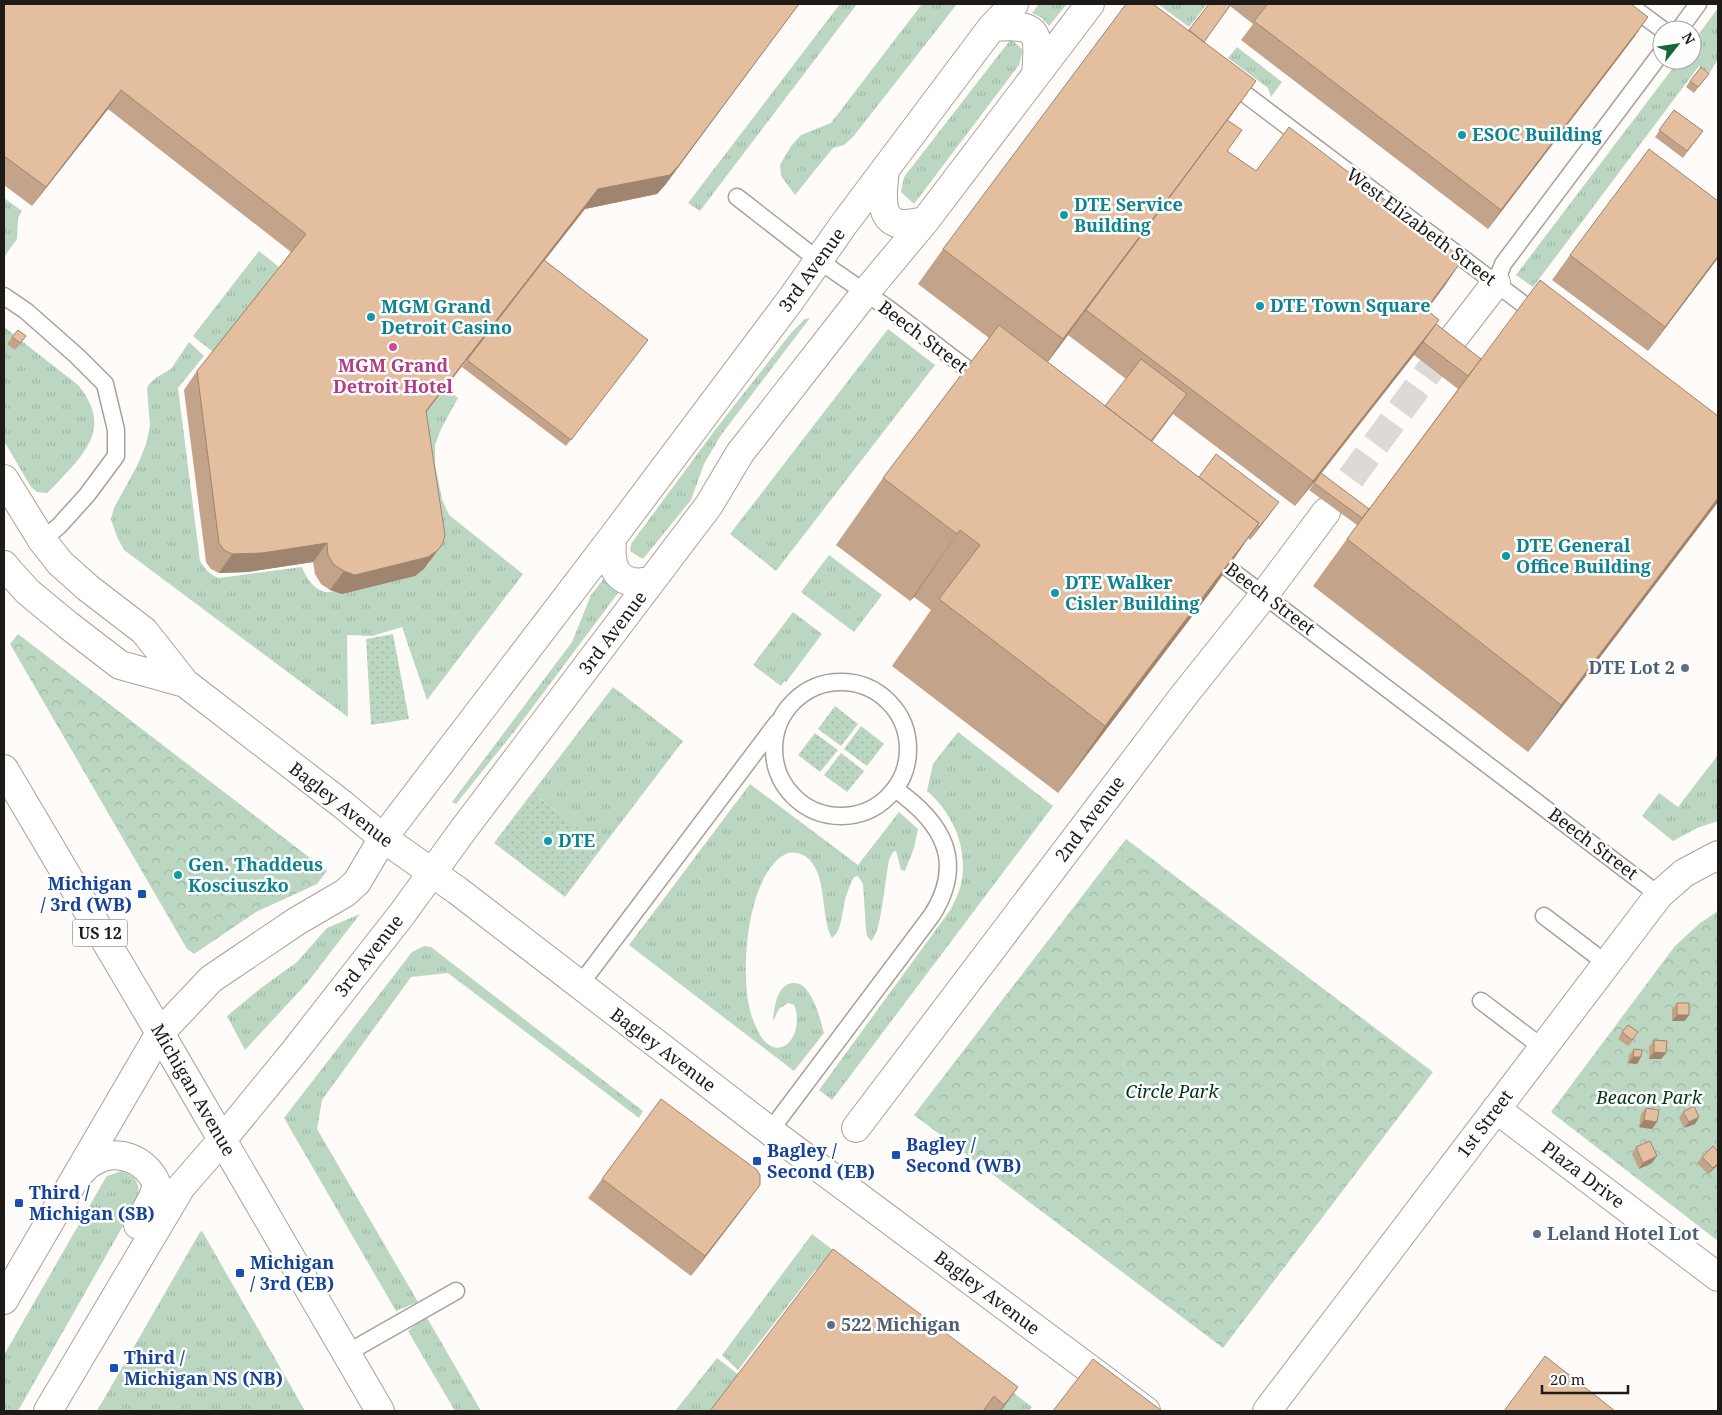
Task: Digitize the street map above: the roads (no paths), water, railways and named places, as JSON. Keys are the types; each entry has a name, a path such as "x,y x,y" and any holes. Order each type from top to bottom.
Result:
{"main road":[{"name":"3rd Avenue","path":"4,1300 160,1033 211,979 297,921 345,893 357,882 383,838 612,538 992,27 1014,4"},
{"name":"3rd Avenue","path":"48,1411 181,1187 222,1140 390,929 709,505 740,453 864,293 925,221 1090,4"},
{"path":"992,27 1018,25 1031,31 1036,38 1038,49 1036,74"},
{"path":"885,170 882,202 887,215 895,222 904,224 925,221"},
{"path":"1452,340 1496,283"},
{"name":"Bagley Avenue","path":"4,479 42,540 60,564 144,631 185,683 383,838 458,891 770,1132 1146,1411"},
{"name":"2nd Avenue","path":"856,1128 1185,694 1264,595 1326,512"},
{"name":"3rd Avenue","path":"612,538 612,558 617,571 623,579 640,584 652,580"},
{"name":"Bagley Avenue","path":"6,568 28,592 120,665 185,683"},
{"name":"Michigan Avenue","path":"4,769 380,1411"},
{"name":"1st Street","path":"1267,1411 1659,895 1684,872 1718,854"},
{"name":"Plaza Drive","path":"1496,1109 1718,1277"},
{"name":"3rd Avenue","path":"74,1180 91,1163 103,1157 116,1155 138,1161 153,1176 157,1185 146,1211 84,1315 92,1335"}],"lane":[{"path":"1628,4 1652,22"},
{"path":"1686,20 1698,4"},
{"path":"1496,283 1503,264 1652,65"},
{"name":"West Elizabeth Street","path":"1219,74 1551,325"},
{"name":"Beech Street","path":"737,197 818,260 896,314 996,392"},
{"path":"4,296 26,311 78,356 105,384 116,430 116,456 87,495 60,526 42,540"},
{"name":"Beech Street","path":"1201,547 1659,895"},
{"path":"579,986 794,701 806,692 829,683 849,682 877,692 885,698 898,713 908,742 907,762 895,789 880,804 870,810 854,815 838,816 827,814 806,806 786,787 778,772 776,762 775,739 788,709"},
{"path":"770,1132 932,915 944,893 948,868 943,842 930,819 922,810 895,789"},
{"path":"1544,916 1607,964"},
{"path":"1481,1000 1543,1048"},
{"path":"347,1353 456,1290"}],"tunnel":[{"path":"1326,512 1452,340"}],"place":[{"name":"ESOC Building","path":"1462,135"},
{"name":"DTE Service Building","path":"1064,215"},
{"name":"DTE Town Square","path":"1260,306"},
{"name":"MGM Grand Detroit Casino","path":"371,317"},
{"name":"MGM Grand Detroit Hotel","path":"393,347"},
{"name":"DTE General Office Building","path":"1506,556"},
{"name":"DTE Walker Cisler Building","path":"1055,593"},
{"name":"DTE Lot 2","path":"1685,668"},
{"name":"DTE","path":"548,841"},
{"name":"Gen. Thaddeus Kosciuszko","path":"178,875"},
{"name":"Michigan / 3rd (WB)","path":"142,894"},
{"name":"Bagley / Second (WB)","path":"896,1155"},
{"name":"Bagley / Second (EB)","path":"757,1161"},
{"name":"Third / Michigan (SB)","path":"19,1203"},
{"name":"Leland Hotel Lot","path":"1537,1234"},
{"name":"Michigan / 3rd (EB)","path":"240,1273"},
{"name":"522 Michigan","path":"831,1325"},
{"name":"Third / Michigan NS (NB)","path":"114,1368"}],"park label":[{"name":"Circle Park","path":"1172,1092"},
{"name":"Beacon Park","path":"1649,1098"}]}
